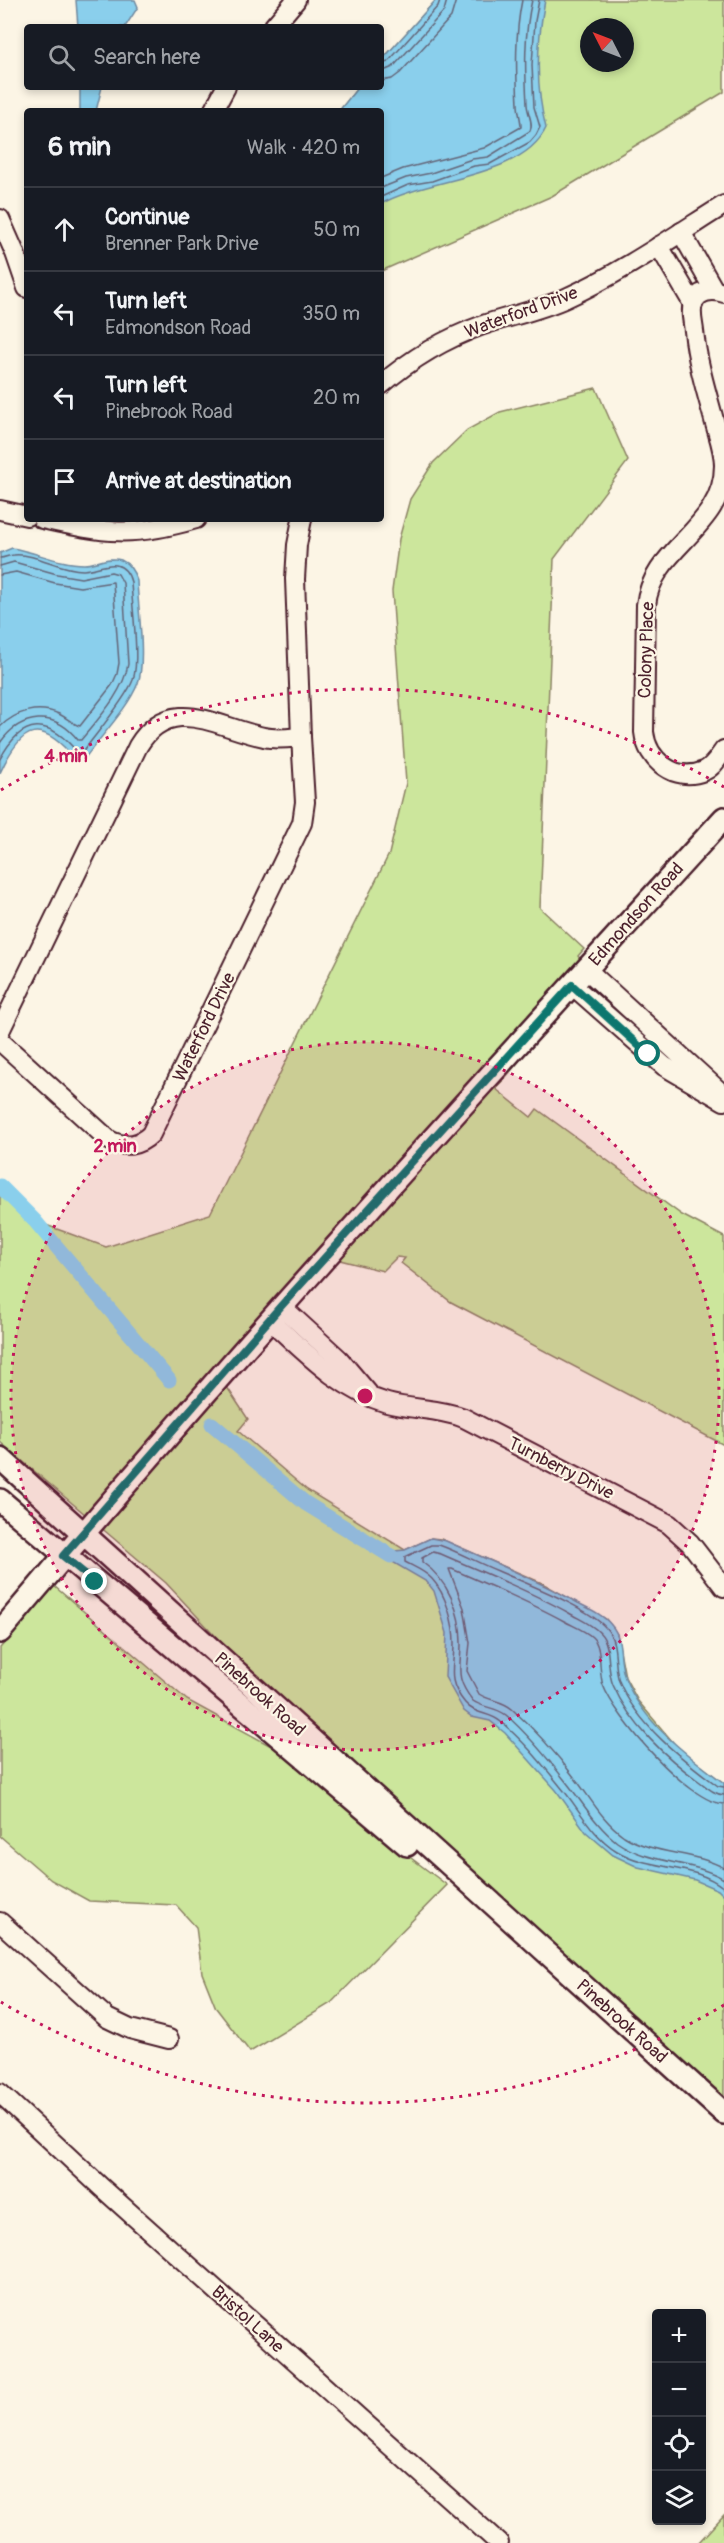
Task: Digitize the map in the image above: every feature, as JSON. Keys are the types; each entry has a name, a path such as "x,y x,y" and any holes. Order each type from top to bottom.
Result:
{"street":[{"path":"276,24 296,0"},
{"path":"215,108 224,90"},
{"name":"Waterford Drive","path":"384,383 419,355 438,344 482,326 562,300 587,288 724,205"},
{"path":"0,219 24,279"},
{"path":"681,232 719,292"},
{"name":"Colony Place","path":"659,246 693,304 696,352 722,446 724,472 720,492 711,511 657,572 649,590 646,605 644,732 646,746 652,756 667,769 677,773 692,774 703,771 712,766 724,750"},
{"path":"693,304 703,292 719,292"},
{"path":"0,510 24,515"},
{"path":"55,522 90,530 127,533 154,530 185,522"},
{"name":"Waterford Drive","path":"0,1041 109,1140 126,1145 137,1143 147,1137 157,1124 302,823 305,802 295,579 302,522"},
{"path":"0,1031 138,746 150,730 165,720 186,716 268,738 302,737"},
{"name":"Edmondson Road","path":"0,1632 83,1532 275,1313 724,818"},
{"path":"586,969 724,1095"},
{"path":"572,985 664,1066 724,1101"},
{"name":"Turnberry Drive","path":"275,1313 334,1377 390,1404 442,1410 464,1418 669,1524 690,1544 724,1587"},
{"name":"Pinebrook Road","path":"0,1458 724,2113"},
{"name":"Pinebrook Road","path":"0,1500 63,1556 408,1846 521,1930"},
{"path":"0,1922 107,2018 130,2029 169,2040"},
{"name":"Bristol Lane","path":"0,2093 263,2333 499,2543"}],"green space":[{"path":"436,0 724,0 724,92 552,196 384,270 384,108 341,108 356,90 384,90 384,58"},
{"path":"596,388 628,461 554,559 540,908 584,949 578,956 582,961 86,1515 0,1442 0,1186 35,1221 106,1247 210,1214 389,854 406,783 392,591 399,539 410,499 433,463 467,430 500,412"},
{"path":"558,1014 496,1089 531,1117 537,1109 682,1215 724,1237 724,1445 451,1302 401,1263 405,1258 397,1257 383,1271 336,1259"},
{"path":"225,1384 248,1419 238,1431 307,1490 405,1550 431,1538 441,1539 542,1583 606,1619 617,1634 625,1677 638,1701 678,1748 724,1783 724,2103 254,1677 166,1583 99,1526"},
{"path":"54,1586 187,1700 284,1753 403,1852 447,1885 331,2003 250,2052 216,2008 202,1973 196,1927 176,1905 89,1901 51,1880 0,1836 0,1648"},
{"path":"724,2515 724,2543 698,2543"}],"water":[{"path":"76,0 135,0 138,7 127,24 78,24"},
{"path":"436,0 545,0 538,64 540,97 546,128 534,145 517,157 496,167 400,195 384,203 384,108 341,108 356,90 384,90 384,58"},
{"path":"80,90 101,90 97,108 80,108"},
{"path":"12,548 75,563 89,564 112,559 121,560 127,564 137,581 141,661 138,683 134,692 85,758 76,760 64,746 52,737 33,732 24,736 16,744 0,773 0,553"},
{"path":"431,1538 446,1541 546,1586 596,1613 612,1626 620,1644 625,1678 643,1709 667,1737 724,1783 724,1896 718,1890 695,1880 638,1867 613,1855 586,1832 556,1790 505,1733 490,1721 472,1717 464,1711 445,1677 447,1633 434,1591 427,1582 389,1560 394,1551 405,1550"}],"waterway":[{"path":"0,1186 35,1221 169,1380"},
{"path":"212,1424 305,1503 391,1556"}],"route":[{"path":"95,1582 63,1556 281,1306 572,985 648,1054"}]}
